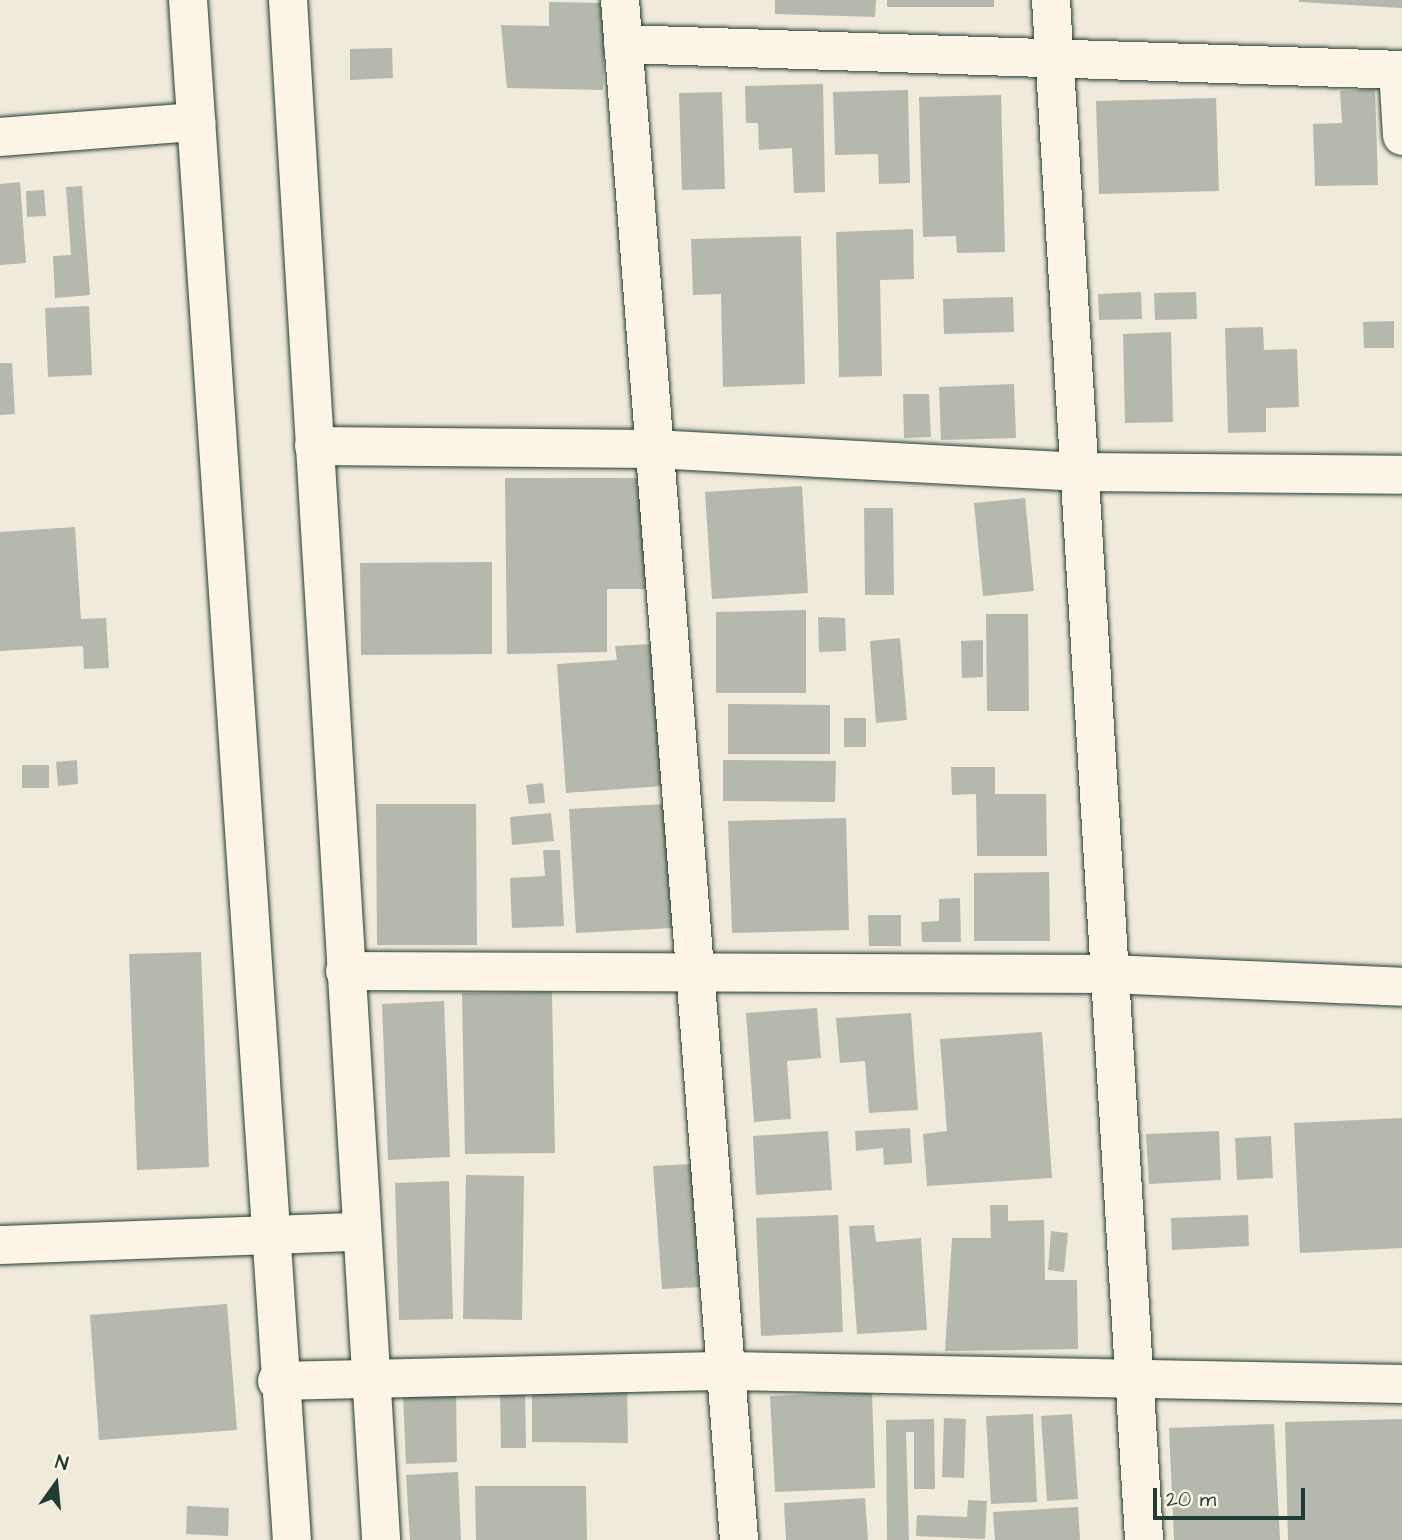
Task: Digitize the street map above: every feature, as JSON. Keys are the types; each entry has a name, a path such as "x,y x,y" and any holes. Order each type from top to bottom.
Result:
{"main road":[{"path":"188,0 267,1237 292,1540"},
{"path":"288,0 360,1232 382,1540"},
{"path":"620,0 693,976 728,1371 739,1540"},
{"path":"1051,0 1144,1540"},
{"path":"623,44 1400,70 1402,136"},
{"path":"0,137 196,122"},
{"path":"314,446 654,449 1080,472 1402,475"},
{"path":"345,971 693,976 1109,974 1402,987"},
{"path":"0,1245 360,1232"},
{"path":"277,1381 371,1376 728,1371 1134,1384 1402,1384"}],"building":[{"path":"775,0 876,0 875,17 775,14"},
{"path":"887,0 994,0 994,7 887,7"},
{"path":"1402,0 1402,8 1299,2"},
{"path":"549,2 605,3 603,90 507,88 501,25 549,26"},
{"path":"392,48 393,78 350,80 350,49"},
{"path":"823,84 825,192 794,193 792,148 759,150 758,123 746,123 745,86"},
{"path":"1375,89 1378,185 1315,186 1313,124 1342,123 1340,91"},
{"path":"908,90 910,183 879,184 878,154 835,155 833,92"},
{"path":"722,92 725,189 682,190 679,93"},
{"path":"1001,95 1005,252 957,253 956,236 923,237 919,97"},
{"path":"1216,98 1219,191 1099,194 1096,101"},
{"path":"20,182 26,263 0,265 0,184"},
{"path":"82,186 90,295 55,298 53,256 71,255 66,187"},
{"path":"44,190 46,216 27,217 26,191"},
{"path":"913,229 914,279 880,280 882,376 839,377 836,232"},
{"path":"801,236 805,384 723,387 721,294 693,295 691,239"},
{"path":"1141,292 1142,319 1099,320 1098,294"},
{"path":"1196,292 1197,319 1155,320 1154,293"},
{"path":"1013,297 1014,332 944,334 943,299"},
{"path":"89,306 92,375 48,377 45,308"},
{"path":"1394,321 1394,348 1364,348 1363,322"},
{"path":"1263,327 1264,350 1297,349 1299,407 1266,408 1266,432 1228,433 1225,328"},
{"path":"1171,332 1173,422 1125,423 1123,334"},
{"path":"0,363 12,363 15,414 0,415"},
{"path":"1014,384 1016,438 941,440 939,387"},
{"path":"903,394 929,394 931,437 904,438"},
{"path":"505,478 644,478 646,589 607,589 607,652 507,654"},
{"path":"802,486 808,593 712,599 705,492"},
{"path":"1025,498 1034,591 983,596 974,503"},
{"path":"864,508 893,508 894,595 865,595"},
{"path":"75,527 81,619 106,618 109,668 84,669 83,646 0,651 0,532"},
{"path":"492,562 492,654 361,655 360,563"},
{"path":"806,610 806,693 716,693 716,612"},
{"path":"986,614 1028,614 1029,711 987,711"},
{"path":"818,617 845,618 846,651 819,652"},
{"path":"900,638 907,720 876,723 870,641"},
{"path":"983,640 983,677 962,678 961,641"},
{"path":"652,644 663,786 566,793 557,664 617,660 615,646"},
{"path":"728,704 830,705 830,754 728,754"},
{"path":"844,718 866,718 866,747 844,747"},
{"path":"77,760 78,784 58,786 56,762"},
{"path":"723,760 836,761 835,802 723,801"},
{"path":"22,765 49,765 49,788 22,788"},
{"path":"951,767 995,767 995,794 1046,794 1047,856 977,856 976,794 952,795"},
{"path":"543,783 545,803 529,804 526,785"},
{"path":"376,804 476,804 477,945 377,945"},
{"path":"666,804 673,928 576,933 569,809"},
{"path":"551,813 554,841 512,845 510,817"},
{"path":"846,818 849,930 732,933 728,821"},
{"path":"543,850 560,850 564,926 512,928 510,878 545,876"},
{"path":"1049,872 1050,941 974,941 974,873"},
{"path":"960,898 961,942 922,942 921,922 939,921 939,899"},
{"path":"868,915 901,915 901,946 869,946"},
{"path":"201,952 209,1167 137,1170 129,954"},
{"path":"552,992 555,1153 465,1154 462,993"},
{"path":"444,1001 450,1157 388,1160 382,1004"},
{"path":"817,1008 821,1058 787,1061 791,1119 754,1122 746,1013"},
{"path":"911,1013 918,1110 869,1113 865,1061 840,1063 836,1018"},
{"path":"1042,1032 1052,1178 927,1186 923,1134 947,1131 940,1039"},
{"path":"1402,1118 1402,1248 1300,1253 1294,1123"},
{"path":"910,1128 912,1163 884,1165 883,1148 856,1151 855,1131"},
{"path":"828,1131 832,1190 756,1195 753,1136"},
{"path":"1219,1131 1221,1180 1149,1184 1146,1134"},
{"path":"1271,1136 1273,1178 1237,1180 1235,1138"},
{"path":"692,1164 700,1287 662,1289 653,1166"},
{"path":"466,1175 524,1176 522,1320 463,1319"},
{"path":"449,1181 453,1319 399,1320 395,1183"},
{"path":"990,1205 1008,1205 1008,1221 1044,1220 1045,1280 1077,1280 1078,1349 945,1351 952,1238 991,1238"},
{"path":"838,1215 843,1332 761,1336 756,1218"},
{"path":"1248,1215 1249,1246 1172,1250 1171,1218"},
{"path":"874,1225 876,1242 921,1238 927,1330 857,1334 849,1226"},
{"path":"1051,1231 1068,1233 1064,1272 1048,1270"},
{"path":"227,1304 237,1430 99,1440 90,1315"},
{"path":"532,1385 627,1386 628,1443 532,1442"},
{"path":"500,1390 525,1390 526,1448 501,1448"},
{"path":"872,1392 875,1488 775,1492 770,1396"},
{"path":"456,1393 457,1462 406,1464 403,1395"},
{"path":"1033,1414 1037,1502 991,1504 986,1416"},
{"path":"1072,1414 1078,1499 1047,1501 1041,1416"},
{"path":"944,1418 966,1419 964,1478 942,1477"},
{"path":"934,1419 935,1489 914,1489 914,1432 906,1432 909,1540 887,1540 886,1420"},
{"path":"1402,1419 1402,1540 1288,1540 1285,1422"},
{"path":"1274,1424 1280,1540 1174,1540 1169,1428"},
{"path":"458,1472 461,1540 410,1540 406,1475"},
{"path":"475,1486 586,1486 587,1540 476,1540"},
{"path":"865,1498 868,1540 786,1540 784,1503"},
{"path":"968,1500 987,1501 985,1539 916,1536 917,1515 967,1517"},
{"path":"187,1506 229,1508 228,1536 186,1534"},
{"path":"1078,1507 1080,1540 995,1540 993,1512"}]}
